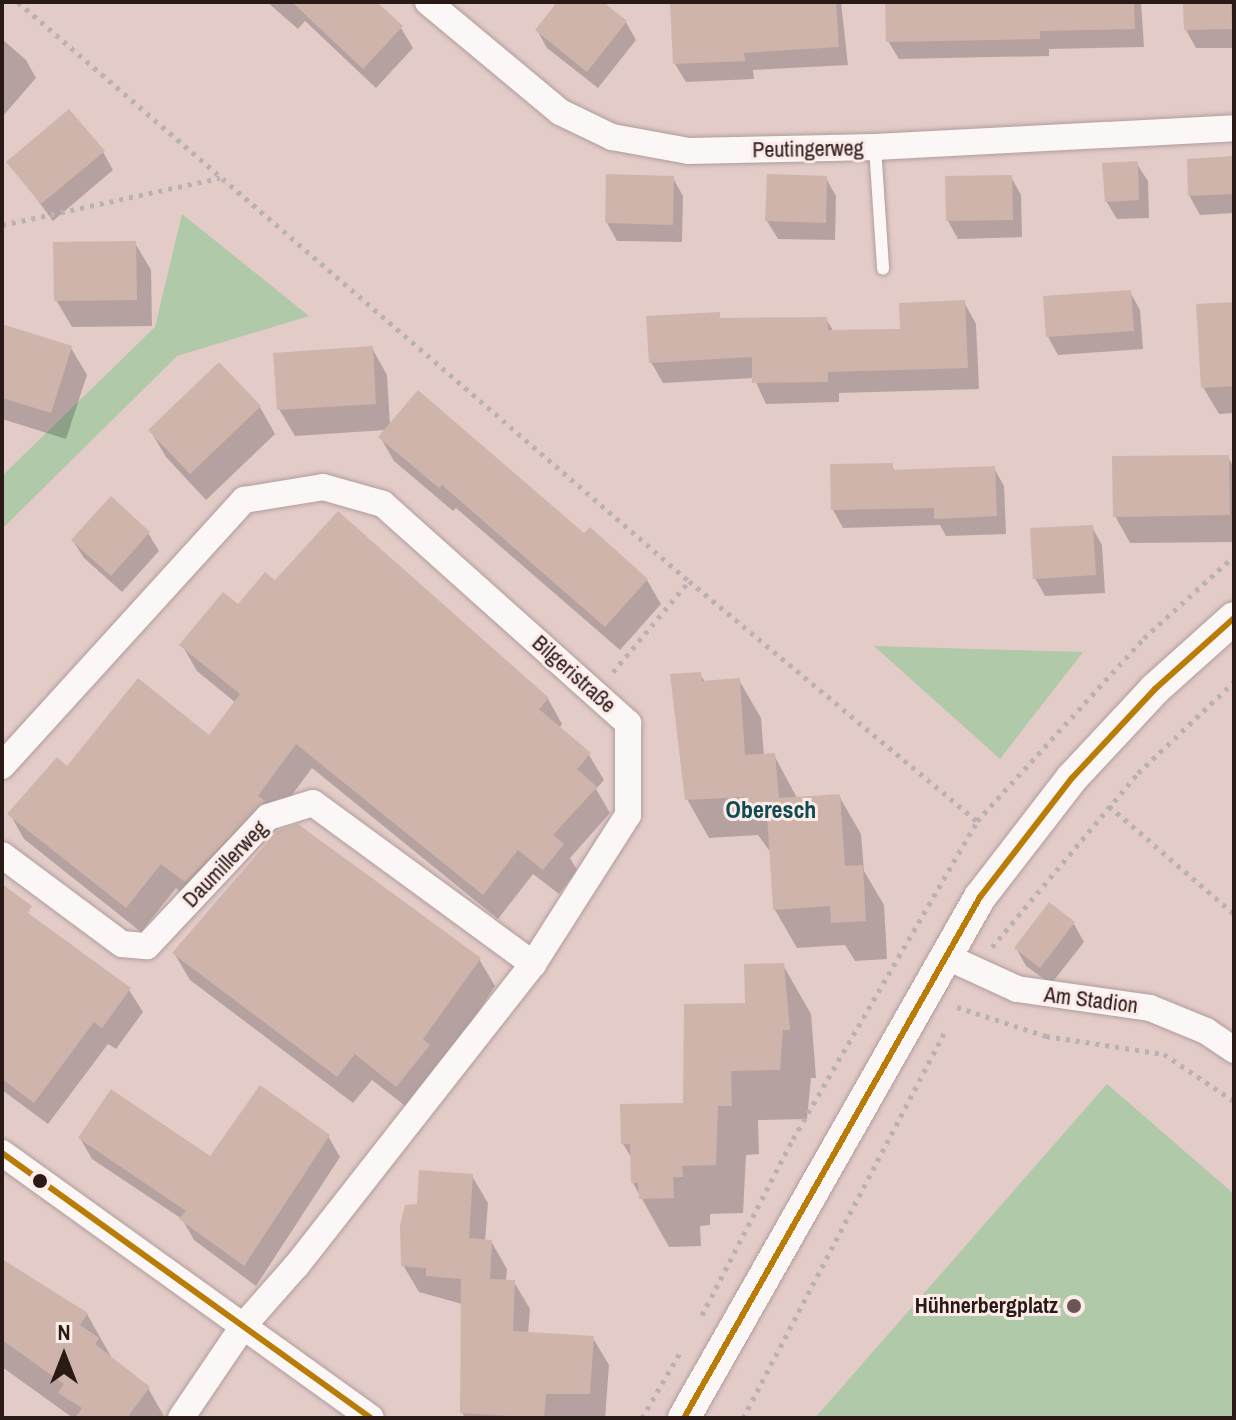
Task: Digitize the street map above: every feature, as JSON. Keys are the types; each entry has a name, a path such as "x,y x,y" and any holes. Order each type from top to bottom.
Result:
{"street":[{"name":"Peutingerweg","path":"428,2 560,112 612,137 689,151 875,147 1234,128"},
{"name":"Bilgeristraße","path":"2,766 244,500 323,487 383,504 628,723 628,815 533,964 296,1266 244,1325 181,1418"},
{"path":"684,1418 945,956 998,873 1072,778 1155,689 1234,618"},
{"name":"Daumillerweg","path":"2,855 122,944 147,946 268,817 313,803 533,964"},
{"name":"Am Stadion","path":"945,956 976,973 1045,995 1150,1008 1206,1031 1234,1050"},
{"path":"2,1153 371,1418"}],"lane":[{"path":"875,147 883,269"}],"path":[{"path":"18,2 689,581 977,821"},
{"path":"2,225 221,178"},
{"path":"696,1326 793,1139 977,821 1144,638 1234,556"},
{"path":"596,692 689,581"},
{"path":"743,1418 957,1007 1008,925 1109,806 1234,682"},
{"path":"1109,806 1234,914"},
{"path":"957,1007 1046,1036 1164,1054 1234,1101"},
{"path":"642,1418 688,1339"}],"green space":[{"path":"182,214 309,316 177,356 2,529 2,476 155,327"},
{"path":"874,646 1083,652 1000,759"},
{"name":"Hühnerbergplatz","path":"1107,1084 1234,1194 1234,1418 815,1418"}],"building":[{"path":"292,2 377,2 403,26 363,69"},
{"path":"557,2 603,2 627,21 587,72 535,30"},
{"path":"670,2 836,2 839,47 744,53 745,61 673,64"},
{"path":"885,2 1134,2 1135,29 1040,31 1040,39 886,42"},
{"path":"1183,2 1231,2 1232,29 1184,30"},
{"path":"69,109 105,151 41,204 6,162"},
{"path":"1234,156 1234,194 1188,196 1187,159"},
{"path":"1138,161 1139,200 1105,202 1102,163"},
{"path":"606,174 674,176 673,225 605,223"},
{"path":"767,174 827,176 826,223 765,221"},
{"path":"1012,175 1013,220 946,221 945,176"},
{"path":"136,241 137,300 54,301 53,242"},
{"path":"1131,290 1134,331 1046,337 1043,296"},
{"path":"965,300 968,368 828,372 828,382 752,383 752,357 649,363 646,316 720,312 720,318 827,317 828,330 900,329 899,303"},
{"path":"1234,302 1234,386 1201,388 1196,304"},
{"path":"2,324 72,346 51,413 2,398"},
{"path":"373,346 376,404 277,410 273,353"},
{"path":"219,362 261,406 190,474 148,430"},
{"path":"418,390 584,533 590,527 648,579 605,627 442,485 439,488 378,437"},
{"path":"1229,455 1230,515 1113,517 1112,456"},
{"path":"893,463 893,470 995,466 997,516 934,519 934,508 831,510 830,464"},
{"path":"111,496 150,532 111,576 71,540"},
{"path":"338,511 549,698 539,709 591,753 577,769 597,787 553,835 564,844 543,870 518,850 483,895 296,744 258,796 265,801 185,882 161,864 126,908 7,814 57,757 67,766 138,678 209,735 240,694 179,645 223,592 238,604 265,572 275,580"},
{"path":"1093,525 1096,575 1033,579 1030,528"},
{"path":"701,672 702,681 740,678 745,755 775,753 779,798 840,794 845,866 863,865 866,921 831,923 830,906 773,910 767,814 745,815 744,797 685,800 670,674"},
{"path":"298,824 481,958 423,1039 430,1045 396,1087 355,1054 337,1077 172,953 277,831"},
{"path":"2,884 32,906 28,913 131,988 102,1028 94,1022 34,1103 2,1079"},
{"path":"1049,902 1075,922 1040,968 1014,948"},
{"path":"784,963 790,1030 783,1030 780,1070 731,1071 732,1106 718,1106 716,1165 682,1166 683,1177 673,1177 674,1198 639,1199 638,1183 631,1183 630,1144 621,1144 620,1104 683,1103 684,1004 745,1003 744,964"},
{"path":"260,1085 330,1135 244,1266 179,1219 186,1211 78,1138 111,1089 210,1156"},
{"path":"419,1170 473,1174 469,1238 492,1240 490,1279 515,1280 513,1331 594,1336 590,1394 546,1394 544,1418 460,1413 461,1279 426,1276 426,1268 401,1266 400,1226 405,1205 417,1204"},
{"path":"2,1259 88,1313 80,1325 99,1338 95,1344 150,1387 127,1418 75,1418 82,1408 58,1393 64,1384 2,1340"}],"transit line":[{"path":"684,1418 980,897 1072,778 1155,689 1234,618"},
{"path":"2,1153 371,1418"}],"place":[{"name":"Hühnerbergplatz","path":"1074,1306"}],"district":[{"name":"Oberesch","path":"771,810"}]}
